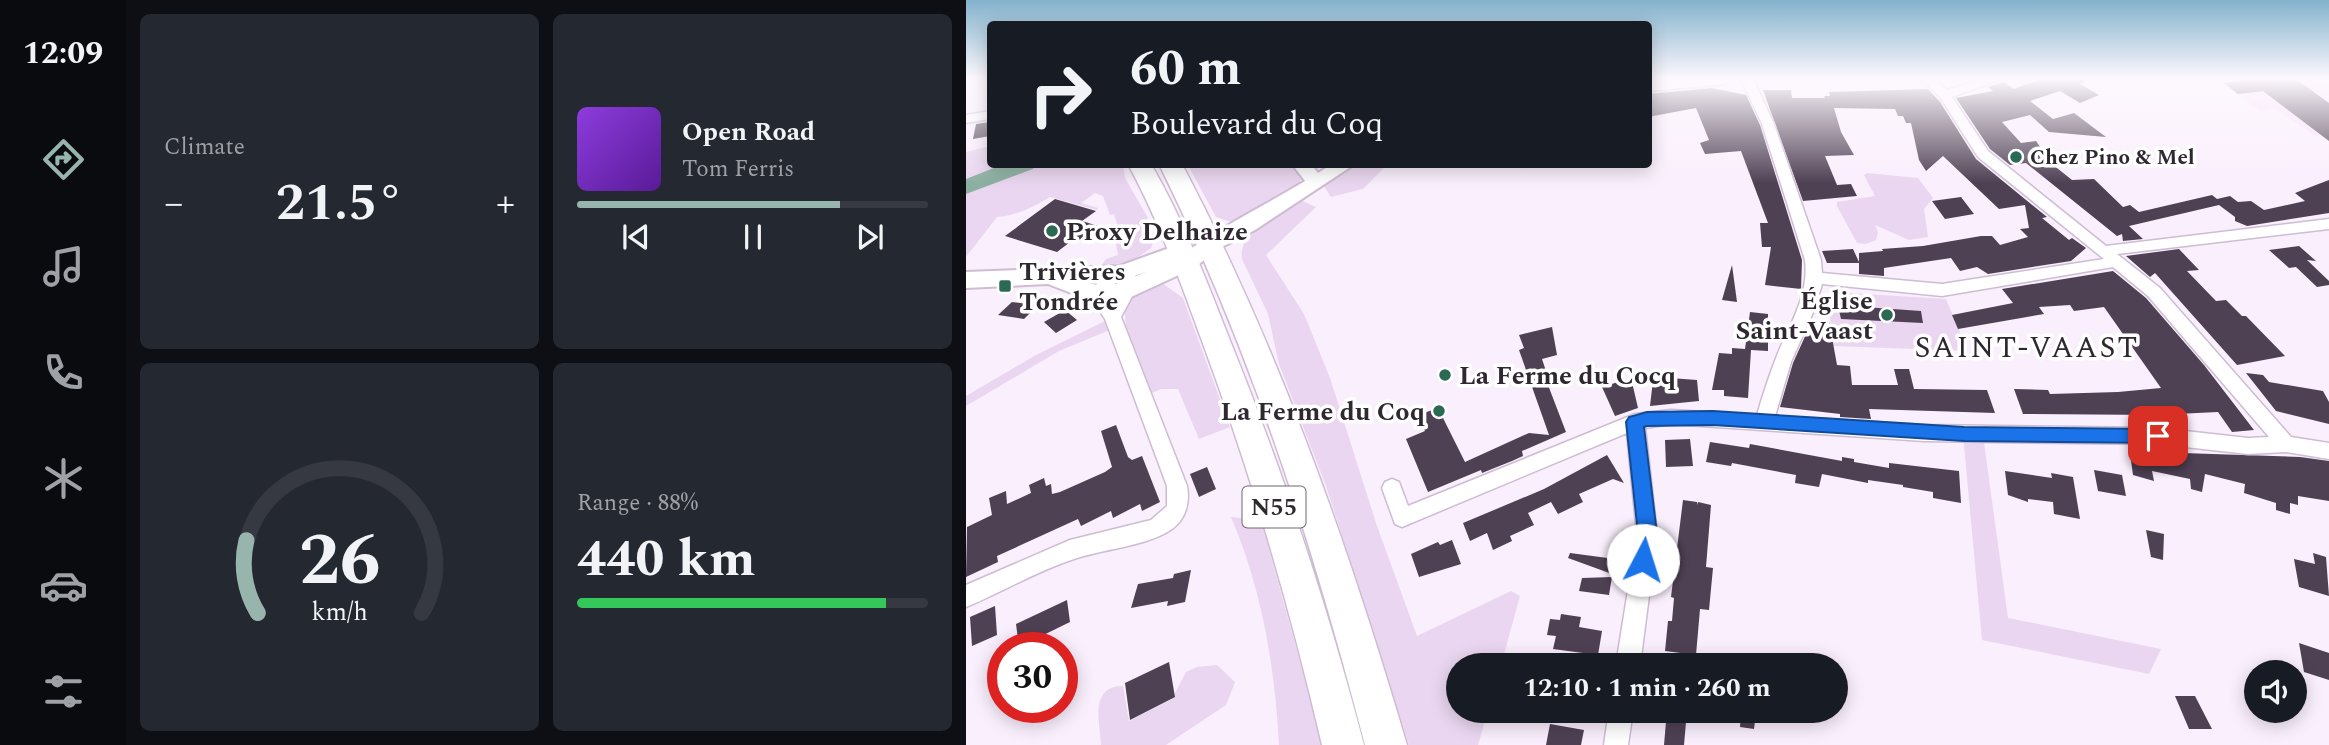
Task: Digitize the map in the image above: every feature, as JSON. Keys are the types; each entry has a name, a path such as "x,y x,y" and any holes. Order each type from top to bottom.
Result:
{"highway":[{"name":"N55","path":"1141,168 1261,362 1303,473 1386,745"},
{"name":"N55","path":"1171,168 1230,376 1316,642 1343,745"}],"street":[{"path":"1763,114 1813,260 1816,278 1804,314 1787,351 1764,422"},
{"path":"1957,114 1983,153 2159,297 2286,444"},
{"path":"966,119 987,116"},
{"path":"1304,168 1316,183"},
{"path":"1097,295 1193,253 1248,225 1340,168"},
{"path":"2109,256 2329,224"},
{"path":"1816,278 1942,289 2104,265 2109,256"},
{"path":"966,281 1054,278 1125,281"},
{"path":"966,596 1070,550 1161,525 1172,516 1180,501 1177,486 1113,317 1097,295 1054,278"},
{"path":"1113,317 1125,281"},
{"path":"1392,488 1402,518 1635,422 1671,417 1924,433 2158,436 2248,446 2286,444 2329,451"},
{"path":"1630,653 1647,534 1635,422"},
{"path":"1616,745 1619,723"}],"shaded area":[{"path":"2283,114 2329,114 2329,133 2315,136"},
{"path":"987,147 987,168 999,168 999,172 966,185 966,152"},
{"path":"1032,168 1123,168 1125,178 1148,218 1145,222 1153,243 1151,248 1136,259 1100,268 1106,259 1118,255 1113,229 1117,224 1114,214 1110,215 1103,196 1095,193 1081,203 1098,208 1097,210 1050,197 1025,210 997,217 966,257 966,192"},
{"path":"1190,168 1298,168 1302,177 1294,191 1234,223 1216,217"},
{"path":"1348,168 1384,168 1363,189 1331,197 1323,185"},
{"path":"1867,173 1918,178 1933,198 1924,209 1928,237 1909,240 1875,225 1878,232 1876,240 1866,244 1857,243 1837,202 1875,196 1864,175"},
{"path":"1300,200 1316,207 1266,255 1304,314 1330,378 1377,526 1417,636 1511,591 1520,596 1504,653 1446,653 1446,723 1484,723 1478,745 1409,745 1326,486 1279,364 1268,314 1242,259 1246,239 1271,217"},
{"path":"1162,283 1183,298 1230,427 1199,439 1178,389 1161,389 1143,397 1130,347 1125,318 1128,300 1139,291"},
{"path":"1833,292 1946,299 1968,351 1833,346 1828,297"},
{"path":"1107,320 1117,327 1059,351 966,406 966,396 1036,355"},
{"path":"1963,434 1983,435 2008,618 2161,649 2149,674 1982,640"},
{"path":"1231,517 1261,520 1323,745 1279,745 1270,658 1259,600"},
{"path":"1217,665 1235,682 1226,705 1166,745 1101,745 1099,707 1105,692 1123,686 1129,721 1172,699 1186,672 1197,667"}],"building":[{"path":"1698,114 1755,114 1802,260 1801,289 1765,285 1771,247 1762,247 1760,223 1768,223 1741,151 1705,154 1700,143 1709,140"},
{"path":"1772,114 1836,114 1841,132 1854,155 1825,156 1837,185 1851,184 1857,196 1803,201"},
{"path":"1897,114 1947,114 1976,159 2047,217 2042,218 2069,240 2072,238 2086,248 2071,261 1988,274 1977,267 1960,271 1951,258 1884,268 1884,276 1859,274 1859,263 1827,263 1822,251 1853,249 1859,262 1859,253 1883,251 1882,249 1923,246 1981,236 1992,236 2000,245 2028,237 2020,229 2029,228 2025,205 1999,209 1943,156 1926,171 1919,160 1911,123 1906,123 1903,116"},
{"path":"1967,114 2046,114 2053,119 2075,114 2106,137 2049,132 2030,115 2002,122 2021,143 2036,141 2052,164 2072,180 2094,179 2123,207 2130,205 2139,212 2212,195 2217,199 2230,196 2238,202 2251,201 2264,210 2305,201 2295,193 2329,180 2329,213 2247,226 2235,221 2235,217 2219,205 2129,226 2143,239 2123,241 2122,234 2117,236 2026,163 2010,165 1990,149"},
{"path":"2293,114 2329,114 2329,141"},
{"path":"987,122 987,137 973,139 976,124"},
{"path":"1961,197 1974,214 1945,219 1932,201"},
{"name":"Proxy Delhaize","path":"1055,199 1096,211 1082,221 1098,226 1057,252 1005,236"},
{"path":"2299,246 2316,261 2307,260 2329,281 2329,285 2317,287 2296,267 2289,268 2269,250"},
{"path":"2179,249 2199,270 2187,271 2216,301 2226,300 2242,316 2246,316 2285,356 2237,365 2155,273 2150,277 2126,256"},
{"path":"1732,265 1737,302 1722,300"},
{"path":"2113,271 2146,298 2204,365 2254,430 2232,432 2218,412 2156,415 2023,414 2014,389 2048,390 2050,394 2161,388 2104,307 2074,311 2070,305 2039,307 2044,314 1958,329 1952,315 2013,303 2002,289"},
{"path":"1012,302 1038,305 1024,319 998,315"},
{"name":"Église Saint-Vaast","path":"1859,304 1864,307 1921,311 1923,323 1841,319 1838,306"},
{"path":"1065,310 1077,320 1056,333 1044,322"},
{"path":"1750,312 1768,314 1768,351 1751,350 1748,398 1724,396 1724,390 1712,390 1719,353 1732,354 1732,348 1745,349"},
{"path":"1812,321 1829,321 1837,365 1850,366 1852,385 1898,385 1894,369 1909,369 1914,389 1987,390 1995,413 1869,409 1871,419 1780,407 1793,363"},
{"name":"La Ferme du Coq","path":"1552,327 1557,355 1542,359 1546,371 1543,372 1566,432 1522,451 1523,456 1512,461 1482,473 1481,470 1428,492 1406,439 1425,431 1418,415 1438,408 1465,462 1529,433 1549,435 1519,350 1524,348 1519,335"},
{"path":"2246,373 2263,375 2269,382 2323,391 2329,402 2329,424 2276,411"},
{"path":"1631,378 1638,408 1615,416 1602,387"},
{"path":"1653,380 1697,380 1699,401 1650,406"},
{"path":"1116,425 1128,457 1132,460 1142,456 1160,502 1142,511 1140,504 1113,518 1111,511 1081,526 1078,519 997,556 998,562 966,577 967,527 992,515 989,498 1006,491 1007,504 1031,493 1029,485 1044,478 1046,486 1051,484 1052,494 1105,472 1112,467 1101,431"},
{"path":"1690,439 1693,466 1666,467 1665,440"},
{"path":"1710,442 1749,448 1750,444 1842,461 1842,457 1854,459 1854,462 1889,468 1889,463 1959,471 1961,503 1933,498 1933,492 1903,485 1868,480 1868,483 1822,474 1819,487 1795,483 1796,475 1732,463 1731,466 1706,462"},
{"path":"2129,446 2152,447 2152,452 2300,457 2329,461 2329,501 2298,496 2298,505 2290,503 2290,514 2276,510 2276,503 2244,493 2245,484 2205,474 2202,492 2191,489 2190,479 2152,471 2154,481 2133,475"},
{"path":"1607,455 1624,483 1613,479 1579,494 1583,502 1558,514 1551,502 1528,513 1534,525 1510,536 1512,541 1493,550 1487,533 1470,541 1463,523 1544,489"},
{"path":"1207,467 1216,489 1199,497 1190,474"},
{"path":"2094,470 2122,475 2126,496 2098,491"},
{"path":"2005,471 2052,478 2051,473 2073,477 2080,519 2054,514 2053,502 2028,499 2028,502 2008,495"},
{"path":"1683,500 1697,502 1697,505 1698,502 1711,505 1706,567 1713,568 1709,610 1700,609 1696,653 1665,651 1668,621 1672,621 1674,598 1671,597"},
{"path":"2146,530 2164,534 2163,560 2151,557"},
{"path":"1452,540 1461,564 1419,577 1411,554 1438,542 1440,545"},
{"path":"1570,553 1615,559 1612,574 1568,558"},
{"path":"2313,553 2326,557 2329,596 2299,587 2294,559 2315,564"},
{"path":"1191,570 1185,602 1167,606 1168,601 1131,608 1138,584 1173,578 1174,574"},
{"path":"1612,577 1609,595 1579,591 1582,578"},
{"path":"1067,600 1070,622 1050,632 1017,632 1016,624"},
{"path":"995,606 997,632 987,632 987,639 972,646 970,617"},
{"path":"1561,614 1581,617 1579,627 1602,631 1598,653 1553,649 1556,636 1547,635 1550,619 1560,620"},
{"path":"2299,643 2329,653 2329,680 2307,673 2307,660 2302,660"},
{"path":"1169,662 1175,697 1130,720 1125,683"},
{"path":"2175,696 2195,696 2212,729 2189,729"},
{"path":"1666,723 1686,723 1684,745 1664,745"},
{"path":"1740,723 1755,723 1754,729 1740,727"},
{"path":"1550,724 1584,730 1581,745 1546,745"}],"waterway":[{"path":"966,187 1015,168"}],"place":[{"name":"Chez Pino & Mel","path":"2016,157"},
{"name":"Proxy Delhaize","path":"1052,231"},
{"name":"Trivières Tondrée","path":"1005,286"},
{"name":"Église Saint-Vaast","path":"1887,315"},
{"name":"La Ferme du Cocq","path":"1445,375"},
{"name":"La Ferme du Coq","path":"1439,411"}],"district":[{"name":"SAINT-VAAST","path":"2027,347"}],"route":[{"path":"1643,560 1647,534 1635,422 1647,419 1713,418 1924,433 2158,436"}]}
